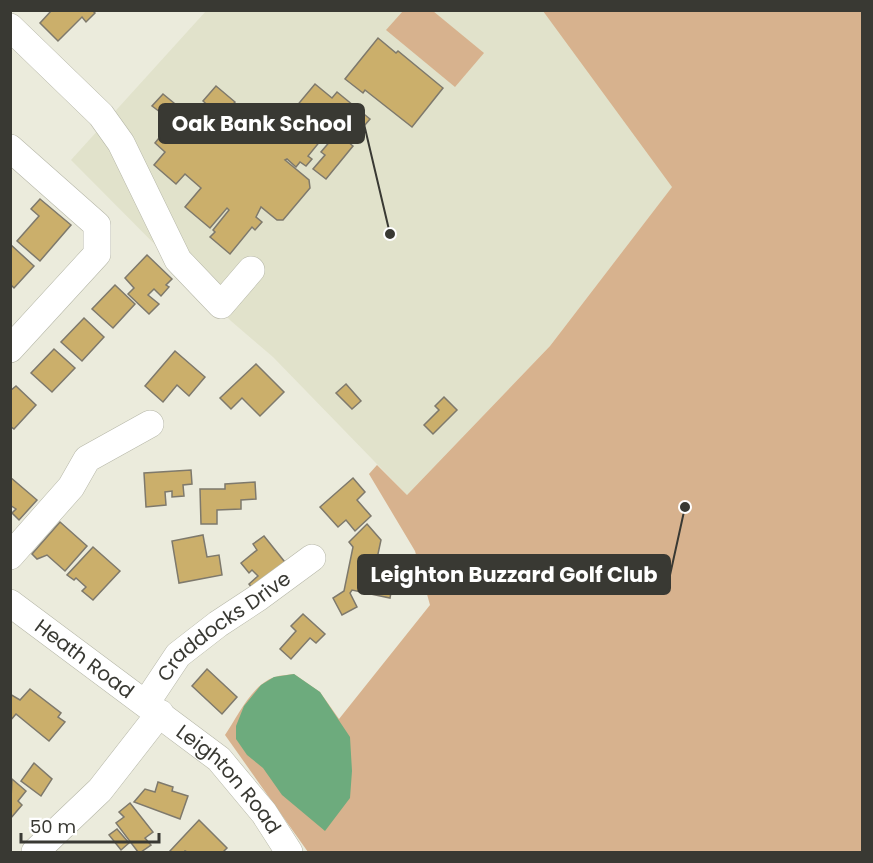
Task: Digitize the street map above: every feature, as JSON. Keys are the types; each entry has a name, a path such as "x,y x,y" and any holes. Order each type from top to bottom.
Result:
{"street":[{"path":"10,27 101,115 121,143 178,260 221,304 251,270"},
{"path":"10,148 97,225 97,254 10,349"},
{"path":"10,556 70,488 87,459 150,424"},
{"name":"Craddocks Drive","path":"34,852 100,790 153,708 178,655 312,558"},
{"name":"Heath Road","path":"10,603 153,708"},
{"name":"Leighton Road","path":"153,708 219,759 264,813 289,852"}],"shaded area":[{"path":"543,10 673,186 550,346 407,495 273,357 231,321 71,160 206,11"},
{"path":"403,11 433,11 484,53 455,87 386,30"},
{"path":"543,11 862,11 862,852 308,852 225,735 252,693 267,681 282,675 294,674 320,692 339,719 430,605 415,551 369,474 377,465 407,495 550,346 672,187"},
{"path":"294,674 320,692 350,737 352,771 350,798 325,831 282,795 263,768 247,755 236,739 236,726 244,706 261,685 274,677"}],"building":[{"path":"52,10 92,10 95,13 86,22 82,17 58,41 40,23"},
{"path":"378,38 396,53 398,51 443,88 412,127 365,90 363,93 345,79"},
{"path":"315,84 332,98 337,92 370,119 352,140 332,123 328,127 330,129 308,156 312,159 306,166 300,162 296,167 287,159 285,160 309,180 310,188 283,220 277,220 261,207 256,217 262,222 255,230 252,227 230,254 210,237 229,210 227,208 210,228 185,207 201,188 185,174 176,184 154,165 165,152 155,143 167,128 176,135 187,121 198,130 201,126 214,137 221,129 233,139 249,120 255,119 269,132 270,138"},
{"path":"216,86 235,102 222,118 203,101"},
{"path":"163,94 174,103 164,115 152,106"},
{"path":"337,133 353,146 326,179 313,169 325,155 321,152"},
{"path":"40,199 71,225 40,261 17,241 39,216 31,209"},
{"path":"10,244 34,266 14,288 10,284"},
{"path":"147,255 172,279 166,285 169,287 161,296 154,289 148,295 159,304 149,314 128,294 134,288 125,278"},
{"path":"115,285 135,304 113,328 92,309"},
{"path":"84,318 104,337 82,361 61,342"},
{"path":"54,349 75,368 52,392 31,373"},
{"path":"175,351 205,377 189,396 177,385 163,402 145,386"},
{"path":"256,364 284,392 260,416 242,398 231,409 220,398"},
{"path":"346,384 361,401 352,409 336,393"},
{"path":"16,386 36,405 14,429 10,426 10,391"},
{"path":"444,397 457,410 433,434 424,425 439,410 435,406"},
{"path":"191,470 192,484 183,485 184,496 172,497 172,491 165,492 166,505 146,507 144,473"},
{"path":"10,477 37,500 19,520 12,513 16,509 10,505"},
{"path":"353,478 365,492 357,500 371,516 355,531 346,520 338,527 320,507"},
{"path":"255,482 256,499 241,500 241,509 217,510 217,524 201,524 200,489 225,489 225,484"},
{"path":"60,522 87,546 65,571 47,555 37,559 32,554"},
{"path":"367,524 381,540 373,577 393,582 390,598 352,590 350,593 357,607 342,615 333,598 344,591 353,547 349,542"},
{"path":"203,535 207,557 219,555 222,575 179,583 172,541"},
{"path":"264,536 288,566 255,592 249,584 258,576 252,570 249,573 241,563 257,550 253,544"},
{"path":"93,547 120,571 93,600 82,591 86,587 76,578 74,580 67,575"},
{"path":"303,614 325,634 316,643 310,638 291,659 280,649 296,631 291,626"},
{"path":"207,669 237,697 222,714 192,686"},
{"path":"30,689 61,713 58,717 65,722 49,741 16,714 10,721 10,694 20,700"},
{"path":"34,763 52,779 41,796 21,781"},
{"path":"12,779 26,791 18,801 22,805 10,819"},
{"path":"158,782 173,787 172,791 188,796 180,819 134,802 145,789 155,792"},
{"path":"130,803 153,832 145,838 151,845 141,852 138,852 116,823 124,817 119,812"},
{"path":"199,820 227,848 223,852 171,852 170,851"},
{"path":"117,829 129,843 121,850 109,835"}],"place":[{"name":"Oak Bank School","path":"390,234"},
{"name":"Leighton Buzzard Golf Club","path":"685,507"}]}
